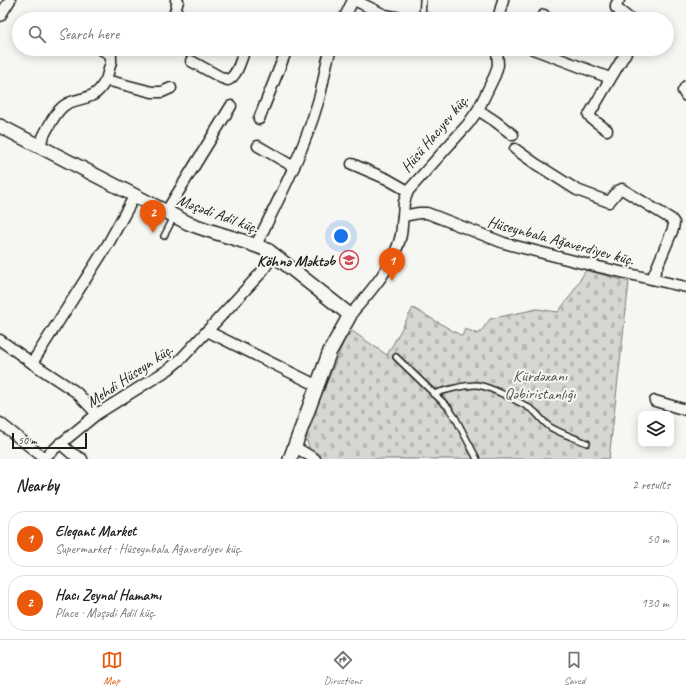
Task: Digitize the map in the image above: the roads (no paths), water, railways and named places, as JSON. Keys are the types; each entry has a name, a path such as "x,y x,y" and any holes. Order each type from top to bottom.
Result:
{"street":[{"path":"0,16 10,0"},
{"path":"174,12 177,0"},
{"path":"348,12 356,0 379,12"},
{"path":"500,12 503,0"},
{"path":"619,0 616,8 621,12"},
{"path":"39,145 58,112 64,106 75,100 92,96 99,90 106,80 111,62 111,56"},
{"path":"191,61 228,80 232,78 235,73 242,56"},
{"path":"259,119 284,56"},
{"path":"256,245 301,152 318,102 328,56"},
{"name":"Hüsü Hacıyev küç.","path":"403,216 404,202 408,191 468,124 478,110 495,75 498,65 497,56"},
{"path":"552,56 610,78"},
{"path":"607,130 592,119 589,114 624,56"},
{"path":"106,80 152,92 162,92 171,88"},
{"path":"686,86 683,91 686,96"},
{"path":"170,214 231,106"},
{"path":"478,110 513,135"},
{"name":"Məşədi Adil küç.","path":"0,126 170,214 204,229 256,245 274,255 350,315"},
{"path":"258,146 294,167"},
{"path":"515,149 577,190 609,202 618,191 622,189 671,219 674,223 673,229 652,279"},
{"path":"352,164 387,178 408,191"},
{"path":"32,363 108,244 135,195"},
{"name":"Hüseynbala Ağaverdiyev küç.","path":"403,216 427,213 504,243 686,287"},
{"path":"315,459 293,453 330,351 350,315 374,287 394,255 401,234 403,216"},
{"name":"Mehdi Hüseyn küç.","path":"43,458 97,414 169,369 182,358 260,274 274,255"},
{"path":"207,331 318,386"},
{"path":"0,340 84,398 97,414"},
{"path":"655,401 686,410"},
{"path":"0,423 43,458"},
{"path":"60,443 71,453 82,459"}],"lane":[{"path":"422,12 423,0"},
{"path":"164,236 170,214"},
{"path":"396,357 448,407 477,459"},
{"path":"433,394 468,385 478,385 488,388 530,408 551,427 587,443"}],"place":[{"name":"Hacı Zeynal Hamamı","path":"153,233"},
{"name":"Köhnə Məktəb","path":"349,260"},
{"name":"Eleqant Market","path":"392,281"}],"park label":[{"name":"Kürdəxanı Qəbiristanlığı","path":"540,384"}]}
